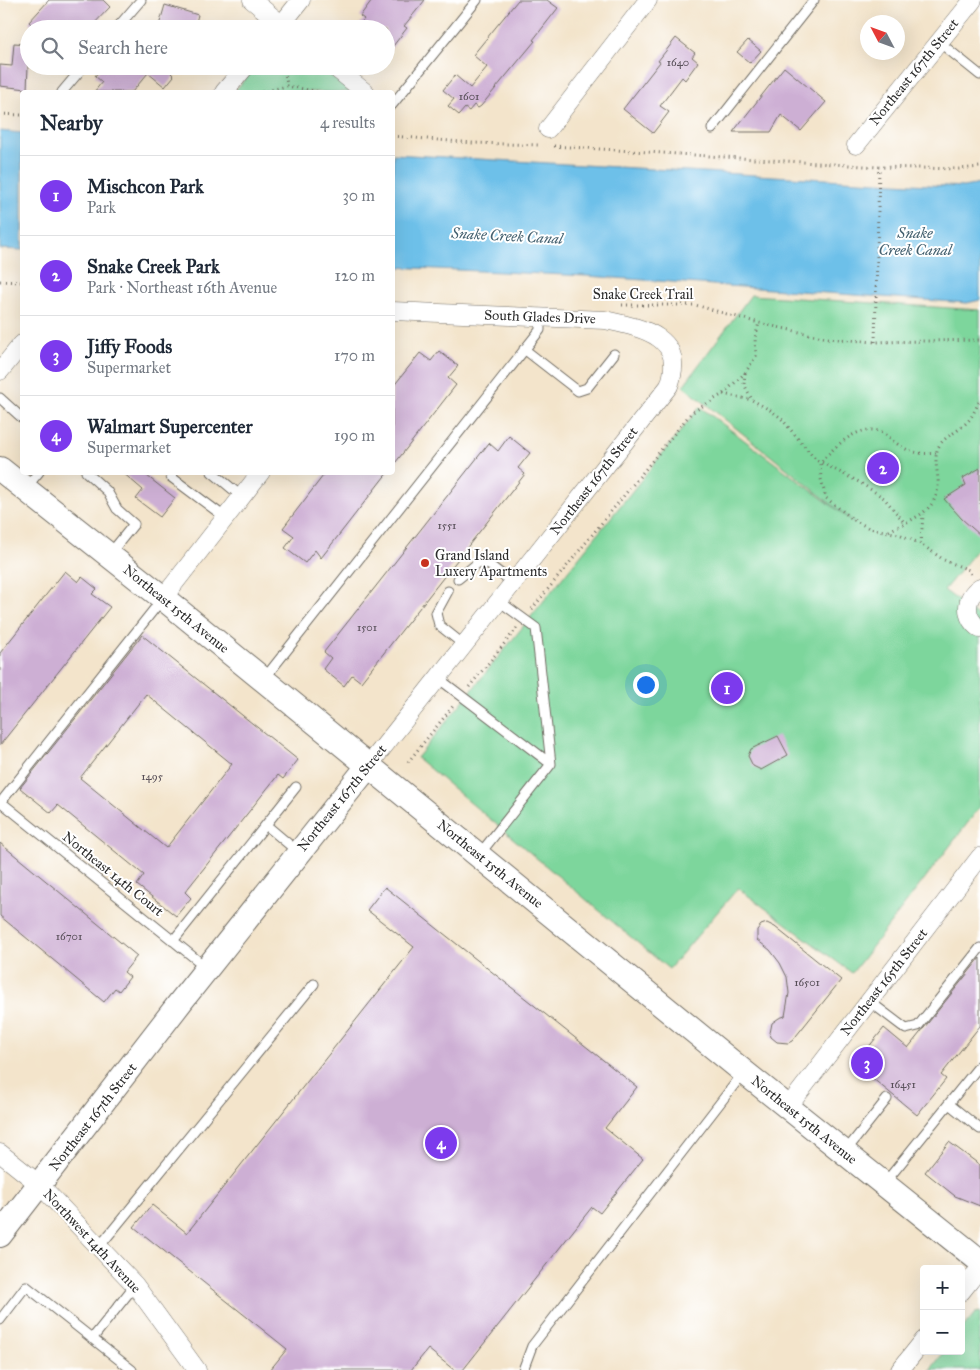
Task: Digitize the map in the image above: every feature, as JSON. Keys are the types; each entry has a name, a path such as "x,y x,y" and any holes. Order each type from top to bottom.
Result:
{"street":[{"path":"252,0 274,20"},
{"path":"287,20 301,0"},
{"path":"548,129 648,0"},
{"name":"Northeast 167th Street","path":"856,145 973,0"},
{"path":"226,90 238,75"},
{"path":"344,75 363,90"},
{"name":"South Glades Drive","path":"395,311 604,320 628,325 650,333 668,347 674,357"},
{"path":"0,371 20,346"},
{"name":"Northeast 167th Street","path":"0,1236 207,968 669,386 674,372 674,357"},
{"name":"Northeast 15th Avenue","path":"0,469 32,481 109,555 744,1072 980,1260"},
{"path":"163,598 259,475"},
{"path":"977,582 967,608 969,617 974,625 980,629"},
{"name":"Northeast 165th Street","path":"788,1107 980,857"},
{"name":"Northwest 14th Avenue","path":"0,1153 40,1186 135,1285 196,1370"},
{"path":"965,1287 980,1268"},
{"path":"899,1368 920,1344"}],"lane":[{"path":"124,20 141,0"},
{"path":"395,101 476,0"},
{"path":"712,129 814,0"},
{"path":"939,42 980,76"},
{"path":"64,90 76,75"},
{"path":"264,680 540,330 540,317"},
{"path":"524,349 578,391 588,388 614,354"},
{"path":"0,398 20,416"},
{"path":"89,475 107,491 117,509 134,524 109,555"},
{"path":"216,475 242,497"},
{"path":"171,477 226,518"},
{"path":"458,578 479,562 488,564 513,583"},
{"path":"448,591 436,613 439,625 464,645"},
{"path":"1,802 163,598"},
{"path":"479,855 551,764 536,628 499,600"},
{"path":"438,678 551,764"},
{"path":"173,941 296,787"},
{"name":"Northeast 14th Court","path":"1,802 207,968"},
{"path":"266,825 299,853"},
{"path":"869,1001 906,1029 918,1026 980,948"},
{"path":"99,1247 314,984"},
{"path":"884,1184 980,1065"},
{"path":"523,1370 532,1346 744,1072"},
{"path":"845,1152 887,1099"},
{"path":"949,1104 980,1129"},
{"path":"92,1339 135,1285"},
{"path":"0,1320 26,1286 132,1370"}],"path":[{"path":"285,75 287,86"},
{"path":"270,90 287,86 309,90"},
{"path":"0,114 20,115"},
{"path":"395,136 473,143 553,146 879,167 980,168"},
{"path":"875,342 879,167"},
{"path":"0,281 20,282"},
{"name":"Snake Creek Trail","path":"613,305 695,305 760,323 827,338 875,342 980,340"},
{"path":"408,762 682,423 691,413 722,394 745,373 756,356 755,338 760,323"},
{"path":"745,373 744,384 752,400"},
{"path":"722,394 752,400 780,417 820,463 859,482 884,498 904,522"},
{"path":"888,531 923,514 932,505 938,481 936,454 938,446 946,437 966,424 980,399"},
{"path":"936,454 914,452 894,442 886,433 876,430 851,436 839,444 820,463 821,480 826,498 854,520 870,528 899,534 921,544 944,560 969,570 977,582"},
{"path":"921,544 923,514"}],"green space":[{"path":"248,75 330,75 349,90 236,90"},
{"path":"751,295 980,310 980,552 977,550 944,590 980,617 980,807 852,973 738,888 669,969 417,758 700,407 855,523 683,386"},
{"path":"980,1312 980,1370 930,1370 942,1355 965,1355 965,1325 975,1313"}],"water":[{"path":"0,131 20,133 20,250 0,249"},
{"name":"Snake Creek Canal","path":"395,154 963,187 980,184 980,300 967,303 587,276 395,267"}],"building":[{"path":"49,0 103,0 110,7 98,20 31,20"},
{"path":"372,0 425,0 404,26 407,28 395,43 395,20 363,20 360,16"},
{"path":"518,0 547,0 558,8 533,40 535,41 481,106 478,108 474,105 469,111 465,108 459,115 448,106 454,99 443,90 455,75 470,88 487,67 473,55"},
{"path":"165,5 198,15 197,20 161,20"},
{"path":"676,38 695,53 692,57 698,62 685,80 682,77 660,106 669,112 653,133 623,109 660,62 658,61"},
{"path":"748,40 761,51 750,63 737,52"},
{"path":"14,43 20,43 20,75 28,75 27,89 0,86 0,65 12,66"},
{"path":"784,67 826,102 801,131 781,115 771,132 733,132"},
{"path":"146,75 134,90 96,90 102,82 95,76"},
{"path":"150,75 173,75 165,87"},
{"path":"439,351 458,366 448,378 456,385 395,463 395,384 420,353 431,361"},
{"name":"Grand Island Luxery Apartments","path":"509,436 530,453 518,468 525,474 361,682 352,675 344,686 323,669 331,658 324,652 489,443 498,451"},
{"path":"980,468 980,535 944,499 966,485 963,478"},
{"path":"126,475 146,475 175,498 160,517 136,499 143,490"},
{"path":"324,475 386,475 321,558 315,550 305,563 285,548 294,536 283,528"},
{"path":"65,571 78,582 82,577 97,589 92,594 110,607 0,745 0,653"},
{"path":"142,635 298,760 283,779 278,775 185,892 191,898 176,916 137,885 144,875 58,805 51,813 20,788","holes":["146,694 232,764 166,848 80,778"]},
{"path":"778,736 788,755 761,770 753,766 748,756 751,749"},
{"path":"0,843 137,956 124,972 130,977 119,991 115,988 104,1002 0,916"},
{"path":"385,887 637,1087 605,1128 643,1159 600,1213 592,1207 463,1370 454,1370 428,1349 411,1370 270,1370 287,1349 134,1227 152,1205 187,1233 414,947 367,910"},
{"path":"767,923 775,927 841,980 792,1041 788,1043 777,1042 771,1037 770,1033 772,1023 785,1016 789,993 787,977 780,963 770,950 757,940 757,930 761,925"},
{"path":"980,958 980,1026 941,1075 946,1079 917,1115 855,1064 884,1028 908,1048"},
{"path":"949,1142 980,1165 980,1206 955,1196 925,1172"}],"place":[{"name":"Snake Creek Park","path":"883,468"},
{"name":"Grand Island Luxery Apartments","path":"425,563"},
{"name":"Mischcon Park","path":"727,688"},
{"name":"Jiffy Foods","path":"867,1063"},
{"name":"Walmart Supercenter","path":"441,1143"}]}
